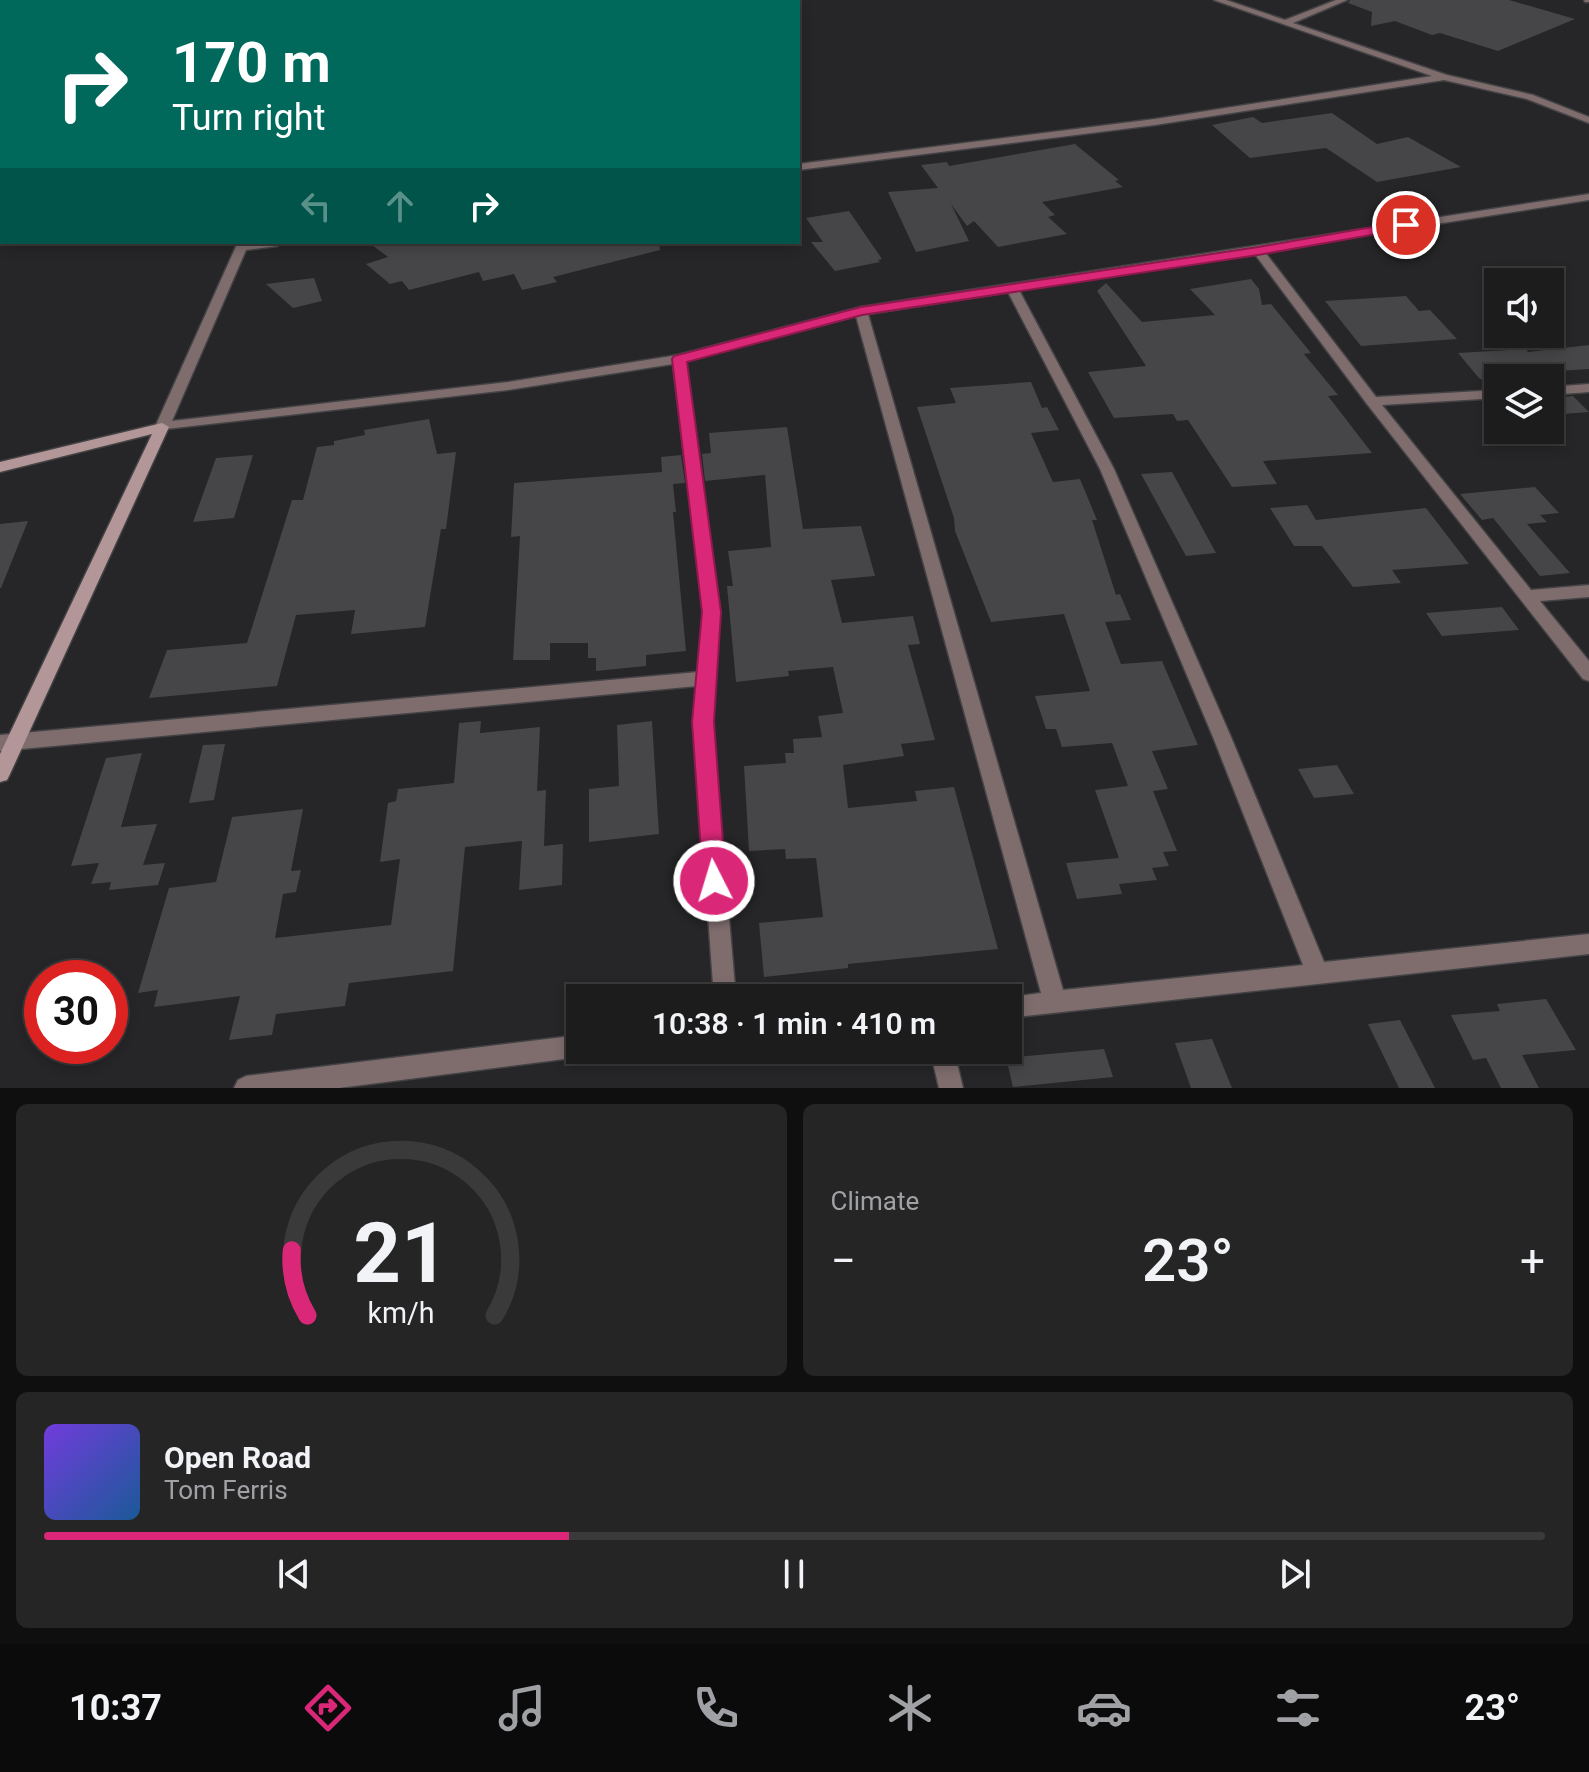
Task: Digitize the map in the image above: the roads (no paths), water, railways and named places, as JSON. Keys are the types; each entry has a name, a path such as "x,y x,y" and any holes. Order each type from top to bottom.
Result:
{"street":[{"path":"1218,0 1444,77 1530,97 1589,120"},
{"path":"1287,22 1343,0"},
{"path":"800,167 1155,122 1444,77"},
{"path":"0,467 162,427 508,386 679,359 861,311 1589,197"},
{"path":"0,774 8,742 162,427 243,244"},
{"path":"1258,251 1372,401 1589,674"},
{"path":"1012,288 1107,469 1222,737 1317,972"},
{"path":"861,311 1055,1001"},
{"path":"679,359 712,612 703,722 724,984"},
{"path":"1564,390 1589,388"},
{"path":"1372,401 1484,395"},
{"path":"1528,596 1589,591"},
{"path":"8,742 706,678"},
{"path":"1022,1005 1589,944"},
{"path":"246,1088 566,1048"},
{"path":"945,1064 951,1088"}]}
